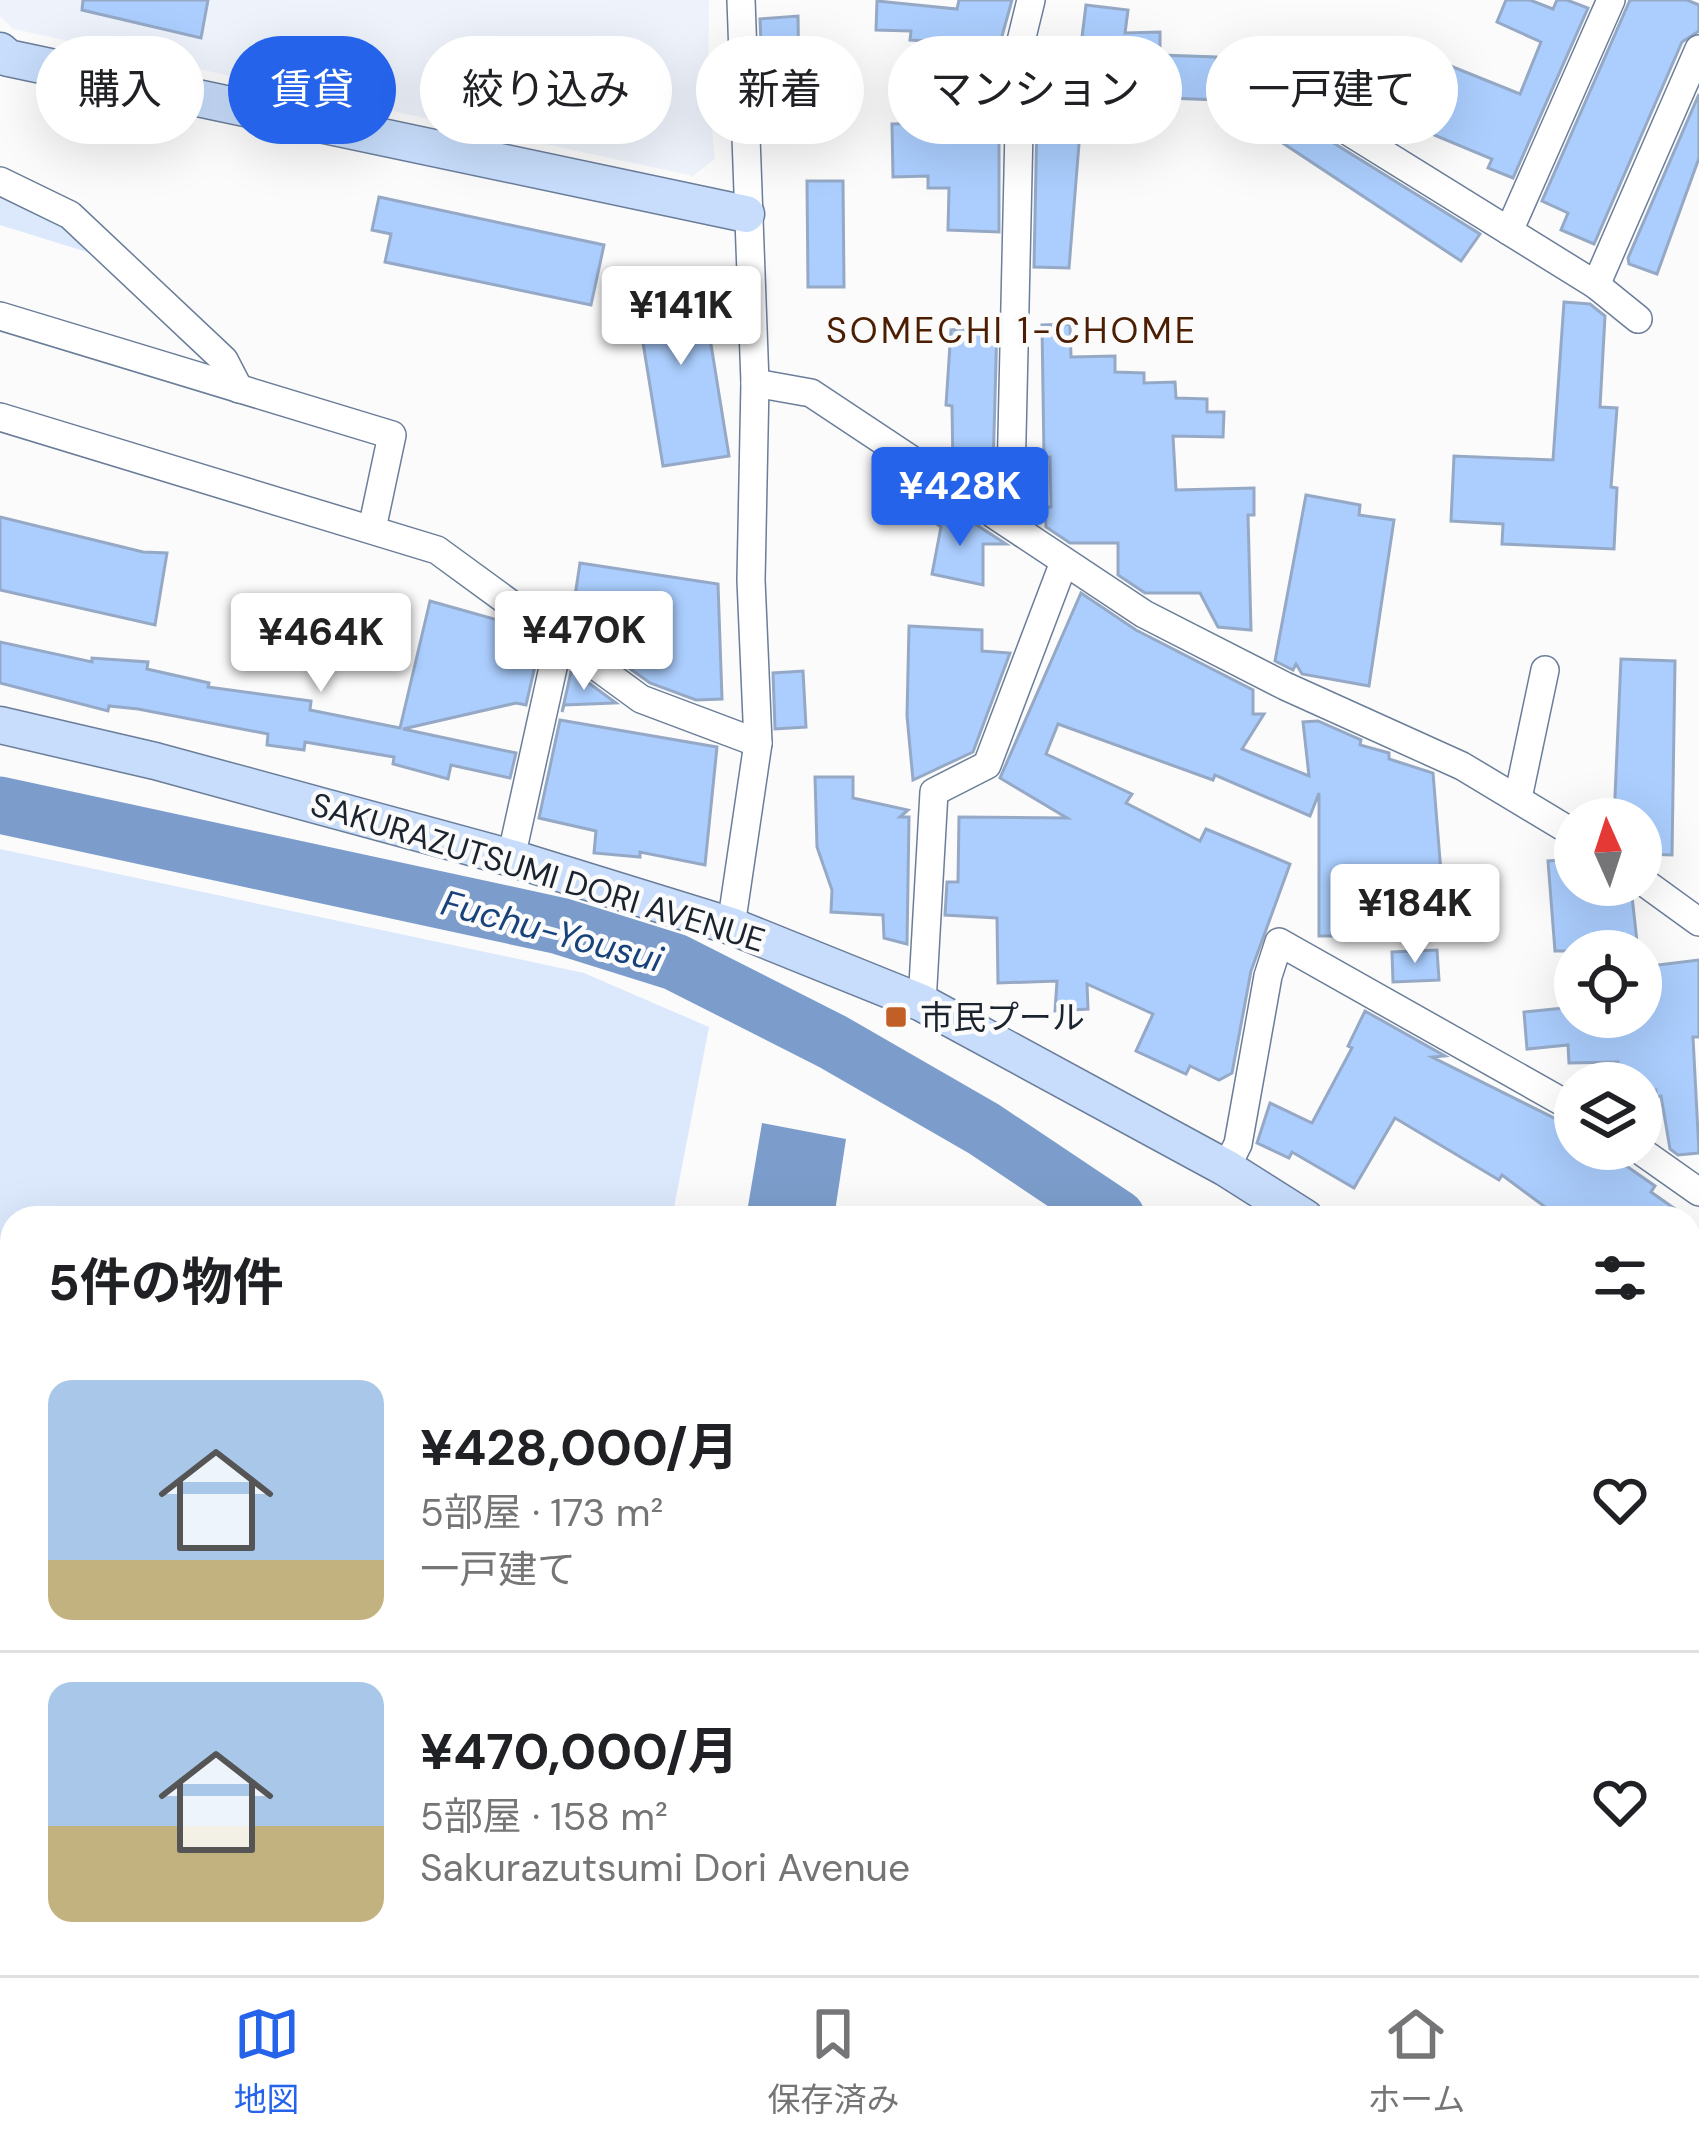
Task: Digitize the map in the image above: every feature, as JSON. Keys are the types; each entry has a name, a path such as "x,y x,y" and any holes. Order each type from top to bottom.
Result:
{"street":[{"path":"731,926 758,742 751,601 755,383 741,0"},
{"path":"1010,524 1021,41 1031,0"},
{"path":"1508,230 1611,0"},
{"path":"1596,285 1699,49"},
{"path":"0,51 8,58 746,214"},
{"path":"1369,144 1596,285 1638,319"},
{"path":"0,181 70,215 224,360 239,389"},
{"path":"0,316 392,435 372,530"},
{"path":"755,383 811,393 1144,614 1286,686 1450,760 1554,821"},
{"path":"0,417 437,550 641,699 758,742"},
{"path":"922,1003 934,792 987,765 1064,562"},
{"path":"512,858 560,636"},
{"path":"1518,798 1545,670"},
{"name":"SAKURAZUTSUMI DORI AVENUE","path":"0,724 155,760 512,858 731,926 922,1003 1226,1168 1286,1206"},
{"path":"1662,895 1699,922"},
{"path":"1226,1168 1238,1144 1268,976 1279,942 1554,1097"},
{"path":"1662,1166 1699,1192"}],"shaded area":[{"path":"0,0 709,0 709,36 696,36 696,144 713,144 715,159 693,176 545,144 672,144 672,36 420,36 420,117 396,112 396,36 228,36 228,75 204,70 204,36 45,36 13,29 0,16"},
{"path":"0,195 63,228 90,253 0,225"},
{"path":"0,849 584,973 709,1027 674,1206 0,1206"}],"water":[{"path":"762,1123 846,1139 836,1206 748,1206"}],"building":[{"path":"83,0 208,0 201,36 82,10"},
{"path":"959,0 1012,0 1002,36 910,36 911,31 876,30 877,1 957,9"},
{"path":"1506,0 1530,0 1553,9 1557,0 1567,0 1588,8 1513,178 1488,168 1492,159 1456,144 1458,69 1520,94 1541,42 1497,22"},
{"path":"1630,0 1687,0 1699,5 1699,31 1682,42 1594,244 1561,230 1568,213 1542,201"},
{"path":"1086,5 1128,10 1125,33 1160,32 1160,36 1082,36"},
{"path":"798,16 798,36 761,36 760,19"},
{"path":"1182,56 1206,57 1206,99 1182,99"},
{"path":"1699,94 1699,158 1657,274 1629,264 1628,258"},
{"path":"892,144 999,144 999,232 948,230 949,188 928,188 928,176 893,177"},
{"path":"1036,144 1079,144 1069,268 1034,267"},
{"path":"1284,144 1335,144 1480,234 1461,261"},
{"path":"807,181 843,181 844,287 808,287"},
{"path":"379,197 604,245 591,305 385,262 391,234 372,230"},
{"path":"699,270 729,456 663,466 633,281"},
{"path":"1564,302 1590,304 1605,316 1600,407 1617,408 1611,487 1617,488 1614,549 1502,544 1503,524 1451,521 1454,456 1553,460"},
{"path":"1070,324 1071,357 1115,356 1115,372 1144,373 1144,383 1175,382 1176,398 1207,399 1207,412 1224,412 1223,437 1173,436 1176,490 1254,488 1254,515 1248,515 1251,630 1218,627 1200,593 1145,593 1118,575 1118,543 1070,543 1046,527 1045,507 1051,507 1050,457 1044,457 1042,325"},
{"path":"997,326 993,469 959,470 953,466 952,406 946,405 951,330"},
{"path":"1306,495 1360,505 1359,515 1394,520 1369,686 1302,674 1296,664 1293,670 1275,661"},
{"path":"918,510 969,520 1006,544 983,544 983,585 932,574 941,527"},
{"path":"0,517 143,552 167,553 155,625 0,590"},
{"path":"580,563 718,584 722,699 696,700 650,683 622,663 637,622 573,609"},
{"path":"1081,593 1136,630 1253,690 1253,714 1264,714 1242,749 1309,776 1303,722 1318,721 1361,740 1360,745 1389,753 1389,759 1433,773 1444,910 1420,911 1419,893 1351,898 1352,936 1319,936 1319,793 1310,816 1215,775 1213,780 1058,724 1046,754 1132,794 1126,803 1200,841 1206,829 1290,864 1251,971 1232,1073 1219,1080 1190,1066 1186,1074 1136,1051 1153,1014 1087,984 1088,1009 1055,1011 1057,981 998,983 997,918 945,915 947,882 958,882 959,817 1067,818 1000,778"},
{"path":"430,601 505,622 532,642 527,665 535,666 526,705 516,703 403,729 516,753 510,778 451,765 448,779 393,764 394,757 305,742 304,750 267,745 268,734 138,709 109,706 108,711 0,683 0,642 92,662 92,658 148,662 147,669 209,683 208,687 311,701 310,710 400,728"},
{"path":"909,626 982,630 982,651 1010,653 973,752 913,780 907,716"},
{"path":"1621,659 1675,661 1672,855 1662,855 1662,798 1615,798"},
{"path":"803,671 806,727 775,729 773,673"},
{"path":"571,672 616,703 564,705 562,712"},
{"path":"560,720 717,747 705,865 640,852 640,857 594,853 596,831 539,818"},
{"path":"815,777 853,777 853,798 908,810 900,817 909,817 907,944 884,938 883,915 831,912 832,890 817,847"},
{"path":"1548,861 1554,861 1554,906 1633,906 1636,930 1554,930 1554,938"},
{"path":"1437,950 1439,980 1393,982 1392,952"},
{"path":"1699,960 1699,1037 1693,1037 1699,1153 1678,1155 1670,1149 1662,1102 1662,1062 1569,1062 1568,1045 1527,1049 1524,1012 1554,1009 1554,1038 1662,1038 1662,964"},
{"path":"1365,1011 1445,1056 1432,1057 1554,1118 1554,1170 1632,1170 1655,1186 1651,1192 1671,1206 1544,1206 1502,1175 1499,1180 1395,1118 1354,1188 1292,1152 1289,1158 1257,1143 1270,1103 1312,1123 1352,1048 1348,1046"}],"waterway":[{"name":"Fuchu-Yousui","path":"0,805 560,926 675,962 833,1042 984,1129 1099,1206"}],"place":[{"name":"市民プール","path":"896,1017"}],"district":[{"name":"SOMECHI 1-CHOME","path":"1012,330"}]}
